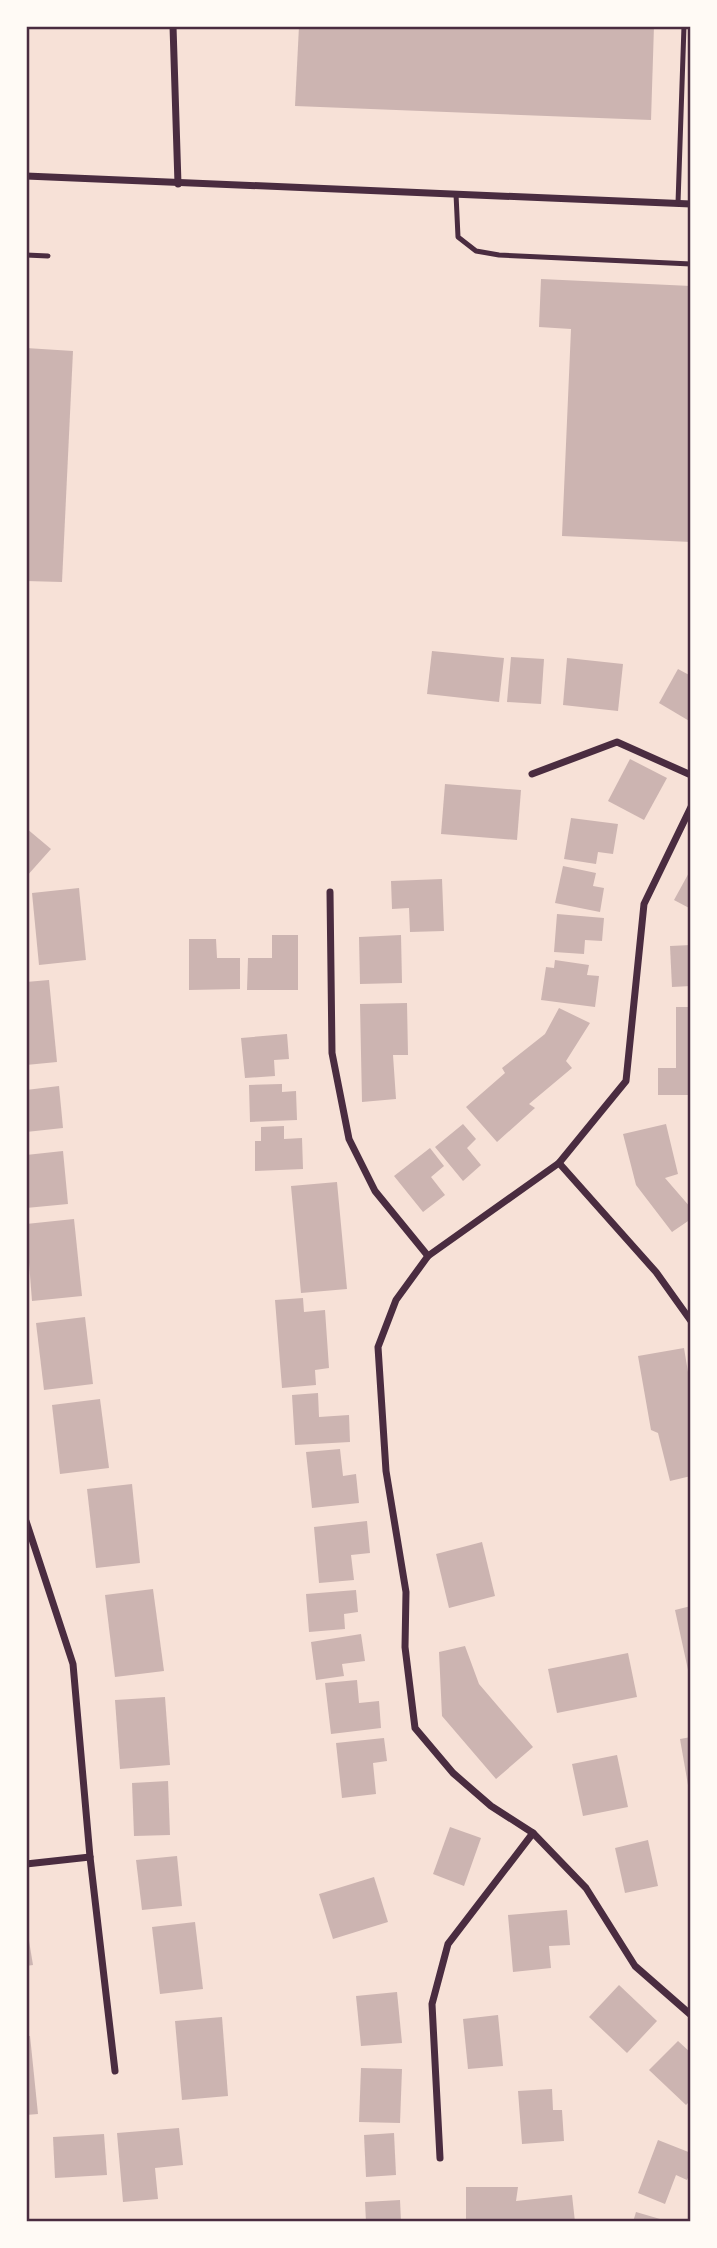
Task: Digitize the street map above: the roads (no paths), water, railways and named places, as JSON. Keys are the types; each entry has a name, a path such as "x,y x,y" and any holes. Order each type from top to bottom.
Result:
{"street":[{"path":"173,26 178,184"},
{"path":"26,176 691,204"},
{"path":"532,774 617,742 691,775"},
{"path":"691,807 644,904 626,1081 559,1163 428,1256 396,1300 378,1347 386,1471 406,1592 405,1647 415,1728 453,1773 491,1806 533,1833 586,1888 635,1966 691,2015"},
{"path":"330,892 332,1053 349,1139 375,1191 428,1256"},
{"path":"559,1163 656,1272 691,1321"},
{"path":"26,1521 73,1664 90,1857 115,2071"},
{"path":"440,2158 432,2004 447,1944 533,1833"},
{"path":"26,1864 90,1857"}],"lane":[{"path":"678,203 684,26"},
{"path":"456,194 458,237 475,251 499,255 691,264"},
{"path":"26,255 48,256"}]}
